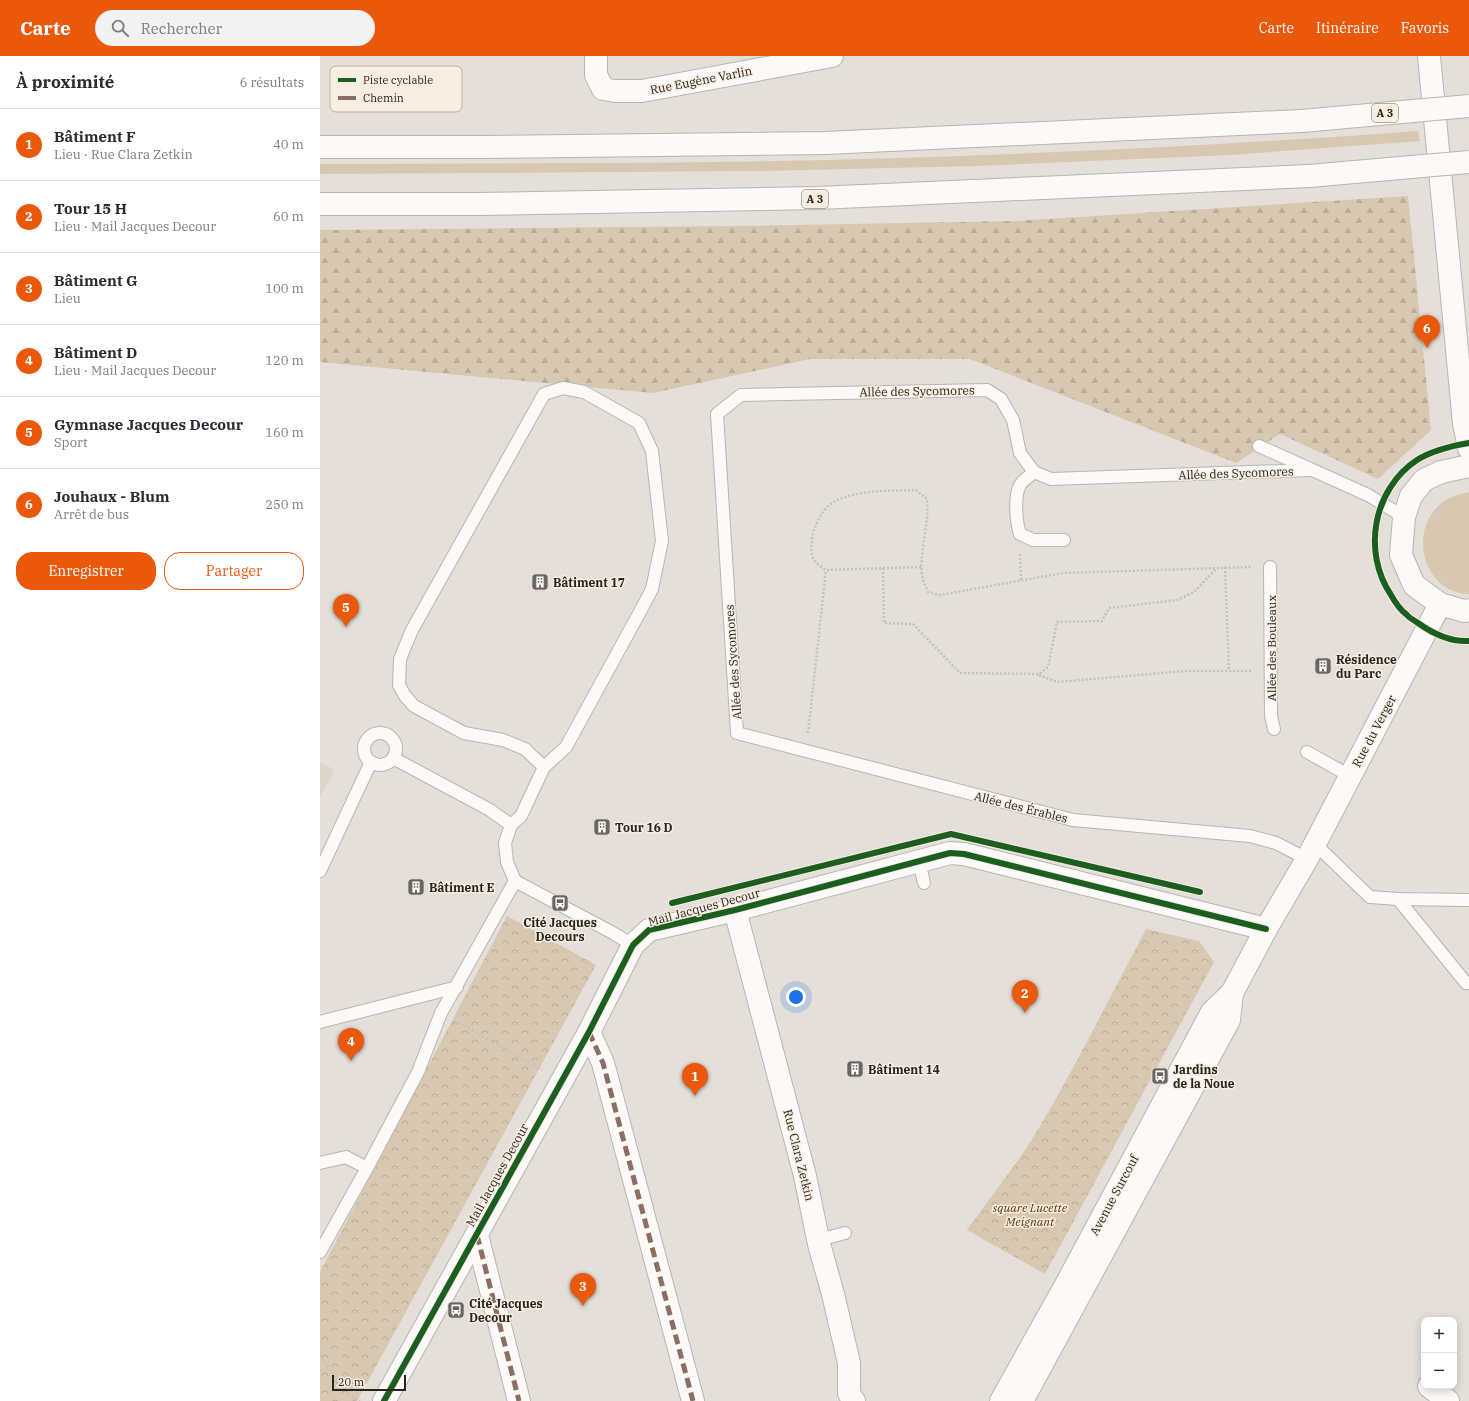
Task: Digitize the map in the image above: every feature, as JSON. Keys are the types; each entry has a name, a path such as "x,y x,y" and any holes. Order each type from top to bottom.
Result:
{"main road":[{"name":"Rue Eugène Varlin","path":"596,56 596,75 603,88 616,91 642,92 832,56"},
{"path":"1429,56 1462,408 1469,448"},
{"name":"A 3","path":"320,147 484,147 825,143 1302,121 1469,106"},
{"name":"A 3","path":"320,204 477,204 818,198 1309,176 1469,162"},
{"path":"1469,466 1441,472 1424,480 1412,496 1404,517 1401,555 1414,585 1440,604 1469,610"},
{"name":"Rue du Verger","path":"1311,851 1440,604"},
{"name":"Avenue Surcouf","path":"1001,1401 1068,1281 1212,1012 1232,993 1266,929 1311,851"},
{"name":"Mail Jacques Decour","path":"384,1401 562,1080 633,946 649,930 735,910 950,854 964,854 1266,929"},
{"name":"Rue Clara Zetkin","path":"735,910 804,1176 849,1363 847,1396"},
{"name":"Avenue Surcouf","path":"1022,1401 1229,1020 1232,993"},
{"path":"588,1032 603,1063 693,1401"},
{"path":"477,1235 519,1401"},
{"path":"1433,1389 1448,1401"}],"lane":[{"path":"544,767 525,749 503,740 464,733 414,706 404,696 399,685 400,659 412,630 544,394 563,388 584,392 639,423 652,451 662,541 652,589 566,747 544,767 521,816 511,825 505,843 508,862 515,881 613,933 633,946"},
{"name":"Allée des Sycomores","path":"737,733 717,414 741,395 987,390 1001,399 1013,420 1020,453 1034,472 1050,479 1311,470 1368,495 1404,517"},
{"path":"1259,446 1311,470"},
{"path":"1034,472 1021,484 1017,492 1017,524 1020,534 1034,540 1064,540"},
{"name":"Allée des Bouleaux","path":"1270,567 1271,716 1274,729"},
{"path":"376,733 384,733 391,737 395,743 396,750 393,758 383,765 376,765 365,757 363,750 365,742 370,736 376,733"},
{"name":"Allée des Érables","path":"737,733 1073,820 1250,836 1311,851 1370,897 1469,900"},
{"path":"1307,752 1350,776"},
{"path":"393,758 490,810 511,825"},
{"path":"320,871 371,762"},
{"path":"919,861 924,883"},
{"path":"320,1252 418,1072 441,1013 515,881"},
{"path":"1398,899 1466,983 1469,983"},
{"path":"320,1022 456,987"},
{"path":"320,1164 346,1157 367,1168"},
{"path":"819,1240 845,1233"}],"path":[{"path":"921,567 826,570 815,563 811,550 812,537 819,517 830,504 848,496 874,491 916,490 927,499 928,509 921,567 923,581 928,592 940,595 1063,573 1225,567 1270,567"},
{"path":"1020,534 1021,581"},
{"path":"1225,567 1230,671"},
{"path":"884,568 884,623 913,624 960,673 1039,674 1057,682 1185,672 1271,672"},
{"path":"1039,674 1048,667 1057,622 1102,621 1109,608 1177,600 1194,592 1217,568"},
{"path":"806,751 826,570"},
{"path":"441,1013 562,1080"},
{"path":"320,1356 342,1387 360,1401"}],"shaded area":[{"path":"320,762 335,770 320,797"}],"green space":[{"path":"1418,131 1420,141 1230,155 976,166 758,171 320,174 320,164 800,161 1065,152 1242,143"},
{"path":"1408,196 1431,430 1378,479 1280,434 1236,463 970,359 810,359 653,393 320,362 320,230 737,226 1016,221"},
{"path":"1469,492 1469,594 1453,591 1440,582 1430,570 1424,556 1423,540 1426,525 1434,511 1446,500"},
{"path":"507,916 596,965 357,1401 320,1401 320,1272"},
{"name":"square Lucette Meignant","path":"1146,929 1199,941 1214,962 1045,1274 967,1230 1016,1163 1043,1121 1083,1049"}],"marked path":[{"path":"589,1032 603,1063 693,1401"},
{"path":"477,1235 519,1401"}],"cycle path":[{"path":"1469,443 1449,447 1429,454 1417,460 1402,472 1390,487 1382,504 1377,522 1375,541 1377,560 1382,578 1401,610 1423,627 1436,633 1455,640 1469,641"},
{"path":"672,903 951,834 1200,892"},
{"path":"384,1401 589,1032 633,945 649,930 735,910 950,853 964,854 1266,929"}],"place":[{"name":"Jouhaux - Blum","path":"1427,348"},
{"name":"Bâtiment 17","path":"540,582"},
{"name":"Gymnase Jacques Decour","path":"346,627"},
{"name":"Résidence du Parc","path":"1323,666"},
{"name":"Tour 16 D","path":"602,827"},
{"name":"Bâtiment E","path":"416,887"},
{"name":"Cité Jacques Decours","path":"560,903"},
{"name":"Tour 15 H","path":"1025,1013"},
{"name":"Bâtiment D","path":"351,1061"},
{"name":"Bâtiment 14","path":"855,1069"},
{"name":"Jardins de la Noue","path":"1160,1076"},
{"name":"Bâtiment F","path":"695,1096"},
{"name":"Bâtiment G","path":"583,1306"},
{"name":"Cité Jacques Decour","path":"456,1310"}]}
